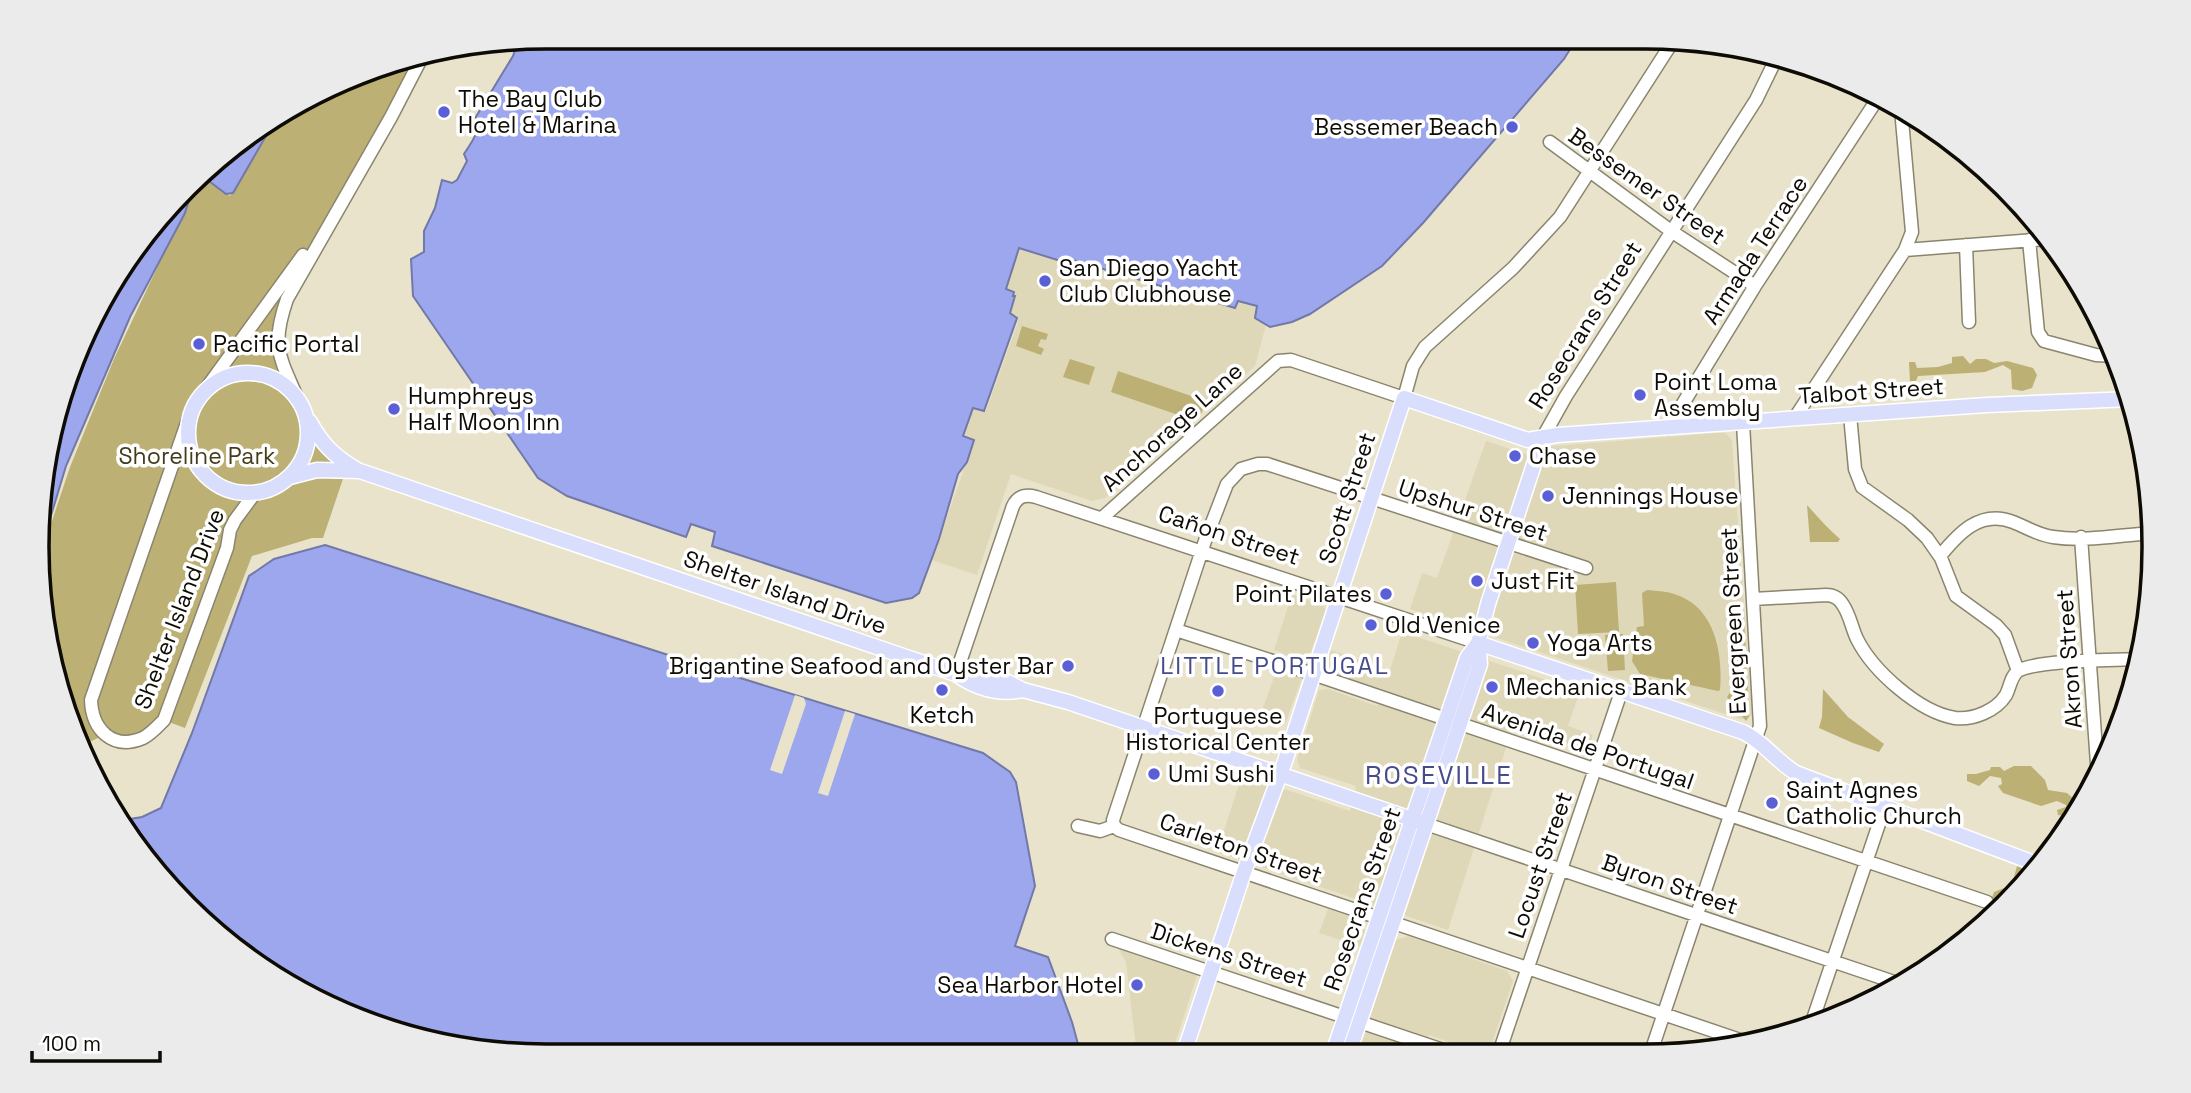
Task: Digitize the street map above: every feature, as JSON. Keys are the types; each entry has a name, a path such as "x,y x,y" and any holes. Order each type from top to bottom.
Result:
{"main road":[{"path":"205,390 225,377 240,374 255,373 277,380 290,390 302,407 318,439 333,455 360,471"},
{"name":"Shelter Island Drive","path":"205,390 189,417 188,447 202,473 225,490 254,493 274,488 290,477 301,463 307,446 308,429 302,407"},
{"name":"Talbot Street","path":"1404,398 1528,440 1850,415 2120,400"},
{"name":"Scott Street","path":"1187,1044 1244,872 1285,761 1404,398"},
{"name":"Rosecrans Street","path":"1420,822 1446,719 1467,658 1478,643 1507,543 1543,437"},
{"path":"290,477 317,470 360,471"},
{"name":"Shelter Island Drive","path":"360,471 956,674 979,674 1002,679 1023,690 1144,727 1420,822"},
{"name":"Rosecrans Street","path":"1338,1044 1352,1019 1420,822 1460,724 1480,664 1478,643"},
{"name":"Cañon Street","path":"1478,643 1621,692"},
{"path":"1621,692 1757,739 1796,773 2029,861"},
{"name":"Rosecrans Street","path":"1350,1044 1352,1019"}],"street":[{"name":"Scott Street","path":"1404,398 1413,366 1425,347 1533,248 1560,217 1667,50"},
{"name":"Shelter Island Drive","path":"302,407 278,351 278,324 286,299 417,66"},
{"name":"Rosecrans Street","path":"1543,437 1566,396 1756,100 1773,66"},
{"name":"Armada Terrace","path":"1668,428 1755,286 1874,105"},
{"path":"1794,419 1905,250 1912,232 1907,124"},
{"name":"Bessemer Street","path":"1550,142 1671,231 1755,286"},
{"name":"Shelter Island Drive","path":"205,390 343,197"},
{"path":"2029,240 2038,332 2044,341 2104,355"},
{"path":"1905,250 2036,240"},
{"path":"1966,244 1969,322"},
{"name":"Talbot Street","path":"1291,360 1404,398"},
{"name":"Anchorage Lane","path":"956,674 1017,500 1025,495 1032,496 1102,518 1274,363 1291,360"},
{"path":"1753,599 1835,596 1844,607 1857,639 1877,667 1909,695 1948,716 1966,718 1989,710 2003,699 2018,671 2005,635 1996,625 1956,596 1940,556 1927,538 1908,520 1862,487 1855,469 1850,415"},
{"name":"Shelter Island Drive","path":"189,417 90,700 91,713 96,726 102,732 123,741 142,738 164,720 227,548 230,530 254,493"},
{"name":"Evergreen Street","path":"1654,1044 1757,739 1760,716 1743,423"},
{"name":"Upshur Street","path":"1203,550 1227,484 1234,474 1249,466 1267,464 1586,568"},
{"name":"Cañon Street","path":"1102,518 1478,643"},
{"path":"1940,556 1961,532 1987,519 2011,521 2045,536 2142,534"},
{"name":"Akron Street","path":"2081,537 2096,755"},
{"path":"1114,826 1113,820 1203,550"},
{"name":"Avenida de Portugal","path":"1176,630 1987,902"},
{"path":"2018,671 2044,665 2128,660"},
{"name":"Locust Street","path":"1502,1044 1621,692"},
{"path":"1815,1014 1885,806"},
{"name":"Byron Street","path":"1420,822 1888,980"},
{"name":"Carleton Street","path":"1078,825 1100,831 1114,826 1119,830 1728,1036"},
{"name":"Dickens Street","path":"1112,939 1426,1044"}],"shaded area":[{"path":"1019,248 1069,264 1073,260 1235,308 1238,301 1258,307 1261,320 1266,325 1255,366 1105,498 1092,501 1011,474 977,575 932,560 974,441 963,437 973,407 986,411 1018,322 1016,316 1010,314 1016,296 1014,292 1006,289"},
{"path":"1726,433 1732,440 1752,715 1748,719 1740,719 1410,609 1422,573 1437,578 1486,441 1526,454 1553,446"},
{"path":"1292,594 1323,606 1326,610 1286,722 1261,713 1283,653 1274,650"},
{"path":"1402,632 1580,691 1568,726 1593,735 1587,752 1512,729 1448,930 1217,852 1242,775 1350,811 1356,786 1300,768 1297,759 1319,690 1328,689 1377,706 1382,692 1335,674 1327,663 1331,650 1390,670"},
{"path":"1328,909 1358,919 1366,932 1362,947 1319,933"},
{"path":"1409,936 1507,971 1513,981 1492,1044 1454,1044 1429,1035 1426,1044 1361,1044 1395,940"},
{"path":"1118,948 1197,975 1175,1044 1136,1044 1126,962"}],"green space":[{"name":"Shoreline Park","path":"413,67 275,329 298,405 312,435 347,467 323,538 312,538 252,556 185,728 166,721 148,735 100,737 89,742 75,706 59,644 50,579 50,528 70,467 114,359 187,210 189,201 208,182 230,196 270,133 326,100"},
{"path":"1022,326 1048,334 1046,340 1041,339 1038,346 1044,349 1041,355 1016,346"},
{"path":"1963,356 1970,364 1976,359 1986,359 1994,363 2007,361 2033,368 2037,375 2032,388 2022,391 2012,389 2011,370 2003,365 1985,372 1918,376 1916,381 1910,382 1909,362 1915,362 1917,368 1938,367 1952,363 1952,357"},
{"path":"1070,359 1095,367 1089,385 1063,377"},
{"path":"1118,371 1206,401 1201,414 1193,420 1111,392"},
{"path":"1807,505 1840,539 1838,542 1810,542"},
{"path":"1616,582 1619,632 1578,634 1575,585"},
{"path":"1647,590 1671,593 1688,600 1699,609 1714,633 1718,647 1720,690 1640,674 1632,661 1637,627 1644,626 1642,593"},
{"path":"1744,618 1749,716 1746,721 1727,697 1732,689 1736,670 1734,619"},
{"path":"1623,634 1625,670 1608,671 1605,635"},
{"path":"1823,689 1848,717 1884,744 1879,752 1819,728"},
{"path":"2014,766 2031,766 2045,780 2048,790 2067,793 2073,798 2063,816 2058,815 2057,810 2066,805 2057,801 2041,806 2003,793 1998,786 2002,784 2001,778 1990,776 1979,786 1967,781 1967,774 1990,770 1991,767 2000,767 2004,771"},
{"path":"2017,866 2024,869 2019,875 2013,881"},
{"path":"2007,887 1990,904 1994,892"}],"water":[{"path":"546,49 1570,49 1423,223 1382,266 1310,314 1292,322 1270,327 1255,318 1257,306 1238,301 1235,308 1073,260 1067,263 1019,248 1006,289 1014,292 1010,313 1017,318 984,411 973,408 963,436 974,440 967,462 958,474 939,539 919,593 912,598 886,603 712,546 715,532 691,524 686,537 567,496 538,478 413,296 411,259 424,252 424,231 435,208 442,180 452,183 457,180 467,161 464,154 476,133 474,120 515,50"},
{"path":"266,136 233,193 226,194 209,181"},
{"path":"189,201 130,317 66,466 50,519 53,482 66,418 75,387 100,326 133,270 172,218"},
{"path":"325,545 983,753 1010,772 1016,782 1035,886 1015,946 1048,957 1078,1044 514,1043 449,1034 387,1018 326,993 298,977 270,960 218,921 172,875 131,819 161,808 192,733 249,576 274,559"}],"pier":[{"path":"795,695 804,698 806,704 782,774 770,770"},
{"path":"845,711 855,714 828,796 818,793"}],"place":[{"name":"The Bay Club Hotel & Marina","path":"444,112"},
{"name":"Bessemer Beach","path":"1512,127"},
{"name":"San Diego Yacht Club Clubhouse","path":"1045,281"},
{"name":"Pacific Portal","path":"199,344"},
{"name":"Point Loma Assembly","path":"1640,395"},
{"name":"Humphreys Half Moon Inn","path":"394,409"},
{"name":"Chase","path":"1515,456"},
{"name":"Jennings House","path":"1548,496"},
{"name":"Just Fit","path":"1477,581"},
{"name":"Point Pilates","path":"1386,594"},
{"name":"Old Venice","path":"1371,625"},
{"name":"Yoga Arts","path":"1533,643"},
{"name":"Brigantine Seafood and Oyster Bar","path":"1068,666"},
{"name":"Mechanics Bank","path":"1492,687"},
{"name":"Ketch","path":"942,690"},
{"name":"Portuguese Historical Center","path":"1218,691"},
{"name":"Umi Sushi","path":"1154,774"},
{"name":"Saint Agnes Catholic Church","path":"1772,803"},
{"name":"Sea Harbor Hotel","path":"1137,985"}],"district":[{"name":"LITTLE PORTUGAL","path":"1275,665"},
{"name":"ROSEVILLE","path":"1439,775"}]}
